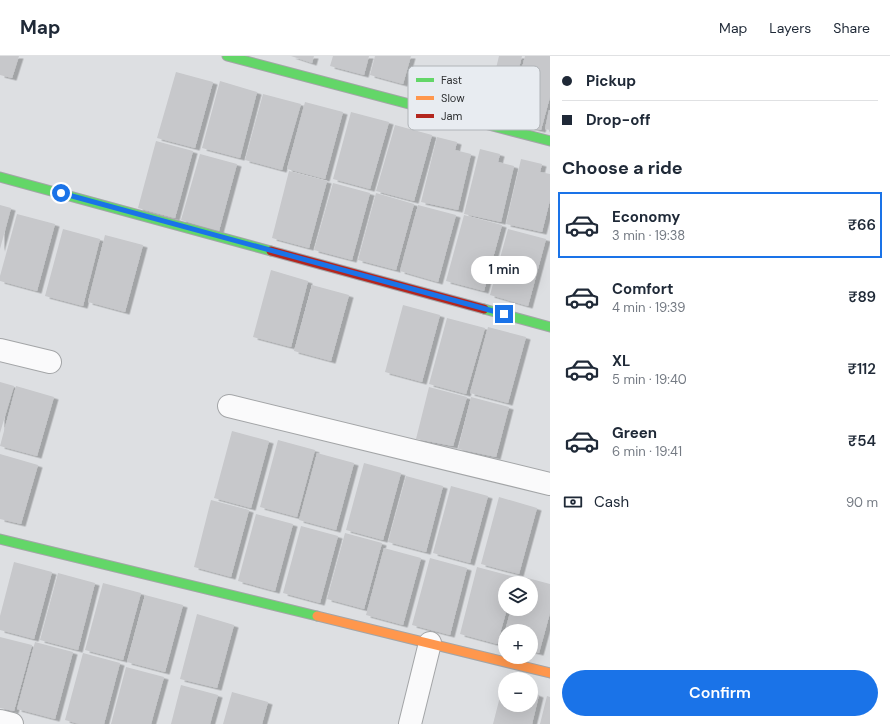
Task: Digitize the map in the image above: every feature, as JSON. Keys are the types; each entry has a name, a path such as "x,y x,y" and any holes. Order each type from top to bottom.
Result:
{"street":[{"path":"228,56 408,104"},
{"path":"508,130 550,141"},
{"path":"0,176 550,327"},
{"path":"0,350 50,362"},
{"path":"229,406 550,484"},
{"path":"0,539 550,673"},
{"path":"410,724 430,643"},
{"path":"0,721 12,724"}],"building":[{"path":"0,56 19,56 12,78 0,75"},
{"path":"291,56 314,56 312,63"},
{"path":"333,56 369,56 364,75 330,66"},
{"path":"375,56 411,56 403,84 370,75"},
{"path":"499,56 522,56 519,66 497,66"},
{"path":"525,56 550,56 550,97 541,130 540,66 522,66"},
{"path":"176,72 213,82 195,148 157,138"},
{"path":"220,81 257,92 240,158 202,148"},
{"path":"263,94 301,104 282,170 245,160"},
{"path":"305,102 343,112 325,179 287,169"},
{"path":"550,110 550,130 545,129"},
{"path":"351,112 389,122 370,189 333,179"},
{"path":"395,125 408,129 408,130 432,135 414,201 376,191"},
{"path":"437,137 457,142 455,150 471,154 458,210 421,202"},
{"path":"156,141 193,151 175,218 138,208"},
{"path":"480,149 500,154 498,162 514,166 501,222 464,214"},
{"path":"200,154 237,164 219,231 181,220"},
{"path":"521,159 542,164 540,172 550,174 550,200 542,232 506,224"},
{"path":"289,171 327,181 309,248 272,238"},
{"path":"333,183 370,193 352,260 314,250"},
{"path":"376,193 414,204 396,270 358,260"},
{"path":"0,205 11,208 0,249"},
{"path":"418,205 456,215 438,282 400,271"},
{"path":"17,214 55,224 37,291 0,281 0,276"},
{"path":"464,215 502,225 484,291 446,281"},
{"path":"63,229 100,239 83,306 45,296"},
{"path":"508,229 546,239 528,306 490,295"},
{"path":"105,235 143,245 125,312 88,302"},
{"path":"271,270 308,281 291,347 253,337"},
{"path":"312,285 349,295 331,361 294,351"},
{"path":"403,305 440,315 422,382 385,372"},
{"path":"447,318 485,328 466,394 429,384"},
{"path":"488,327 526,337 508,403 470,393"},
{"path":"0,382 14,386 0,433"},
{"path":"16,386 54,397 37,456 0,446"},
{"path":"429,387 467,397 453,446 416,439"},
{"path":"471,397 509,407 496,457 458,449"},
{"path":"232,431 269,441 251,508 214,498"},
{"path":"278,440 315,450 297,517 260,507"},
{"path":"317,453 354,463 336,530 299,520"},
{"path":"0,454 38,465 21,524 0,519"},
{"path":"364,463 401,473 383,540 346,530"},
{"path":"406,476 443,486 426,552 388,542"},
{"path":"451,486 488,496 470,563 433,553"},
{"path":"499,497 537,508 519,574 481,564"},
{"path":"211,500 249,510 231,577 194,567"},
{"path":"256,514 293,524 275,591 238,581"},
{"path":"301,526 338,536 320,603 283,593"},
{"path":"345,533 382,543 364,609 327,599"},
{"path":"384,548 421,558 403,625 366,615"},
{"path":"430,558 467,568 450,635 412,625"},
{"path":"14,562 52,572 34,639 0,630 0,616"},
{"path":"477,567 511,576 498,576 498,616 505,616 503,624 498,624 497,644 460,634"},
{"path":"58,573 95,583 78,650 40,640"},
{"path":"538,581 550,584 550,613 539,653 538,624 507,624 509,616 538,616"},
{"path":"103,583 141,593 123,660 85,650"},
{"path":"145,595 183,605 165,672 127,662"},
{"path":"197,614 234,625 217,688 180,679"},
{"path":"0,637 32,645 14,711 0,708"},
{"path":"35,642 73,652 55,719 17,709"},
{"path":"83,653 120,663 104,724 79,724 65,720"},
{"path":"126,667 164,677 151,724 111,724"},
{"path":"181,685 218,695 210,724 171,724"},
{"path":"232,692 268,702 262,724 223,724"},
{"path":"547,696 550,697 550,724 540,724"},
{"path":"498,704 498,712 535,712 532,724 493,724"}],"traffic: fast":[{"path":"227,56 408,104"},
{"path":"508,130 550,141"},
{"path":"0,177 271,251"},
{"path":"484,309 550,327"},
{"path":"0,539 317,616"}],"traffic: slow":[{"path":"317,616 550,673"}],"traffic: jam":[{"path":"271,251 484,309"}],"route":[{"path":"61,193 504,314"}]}
